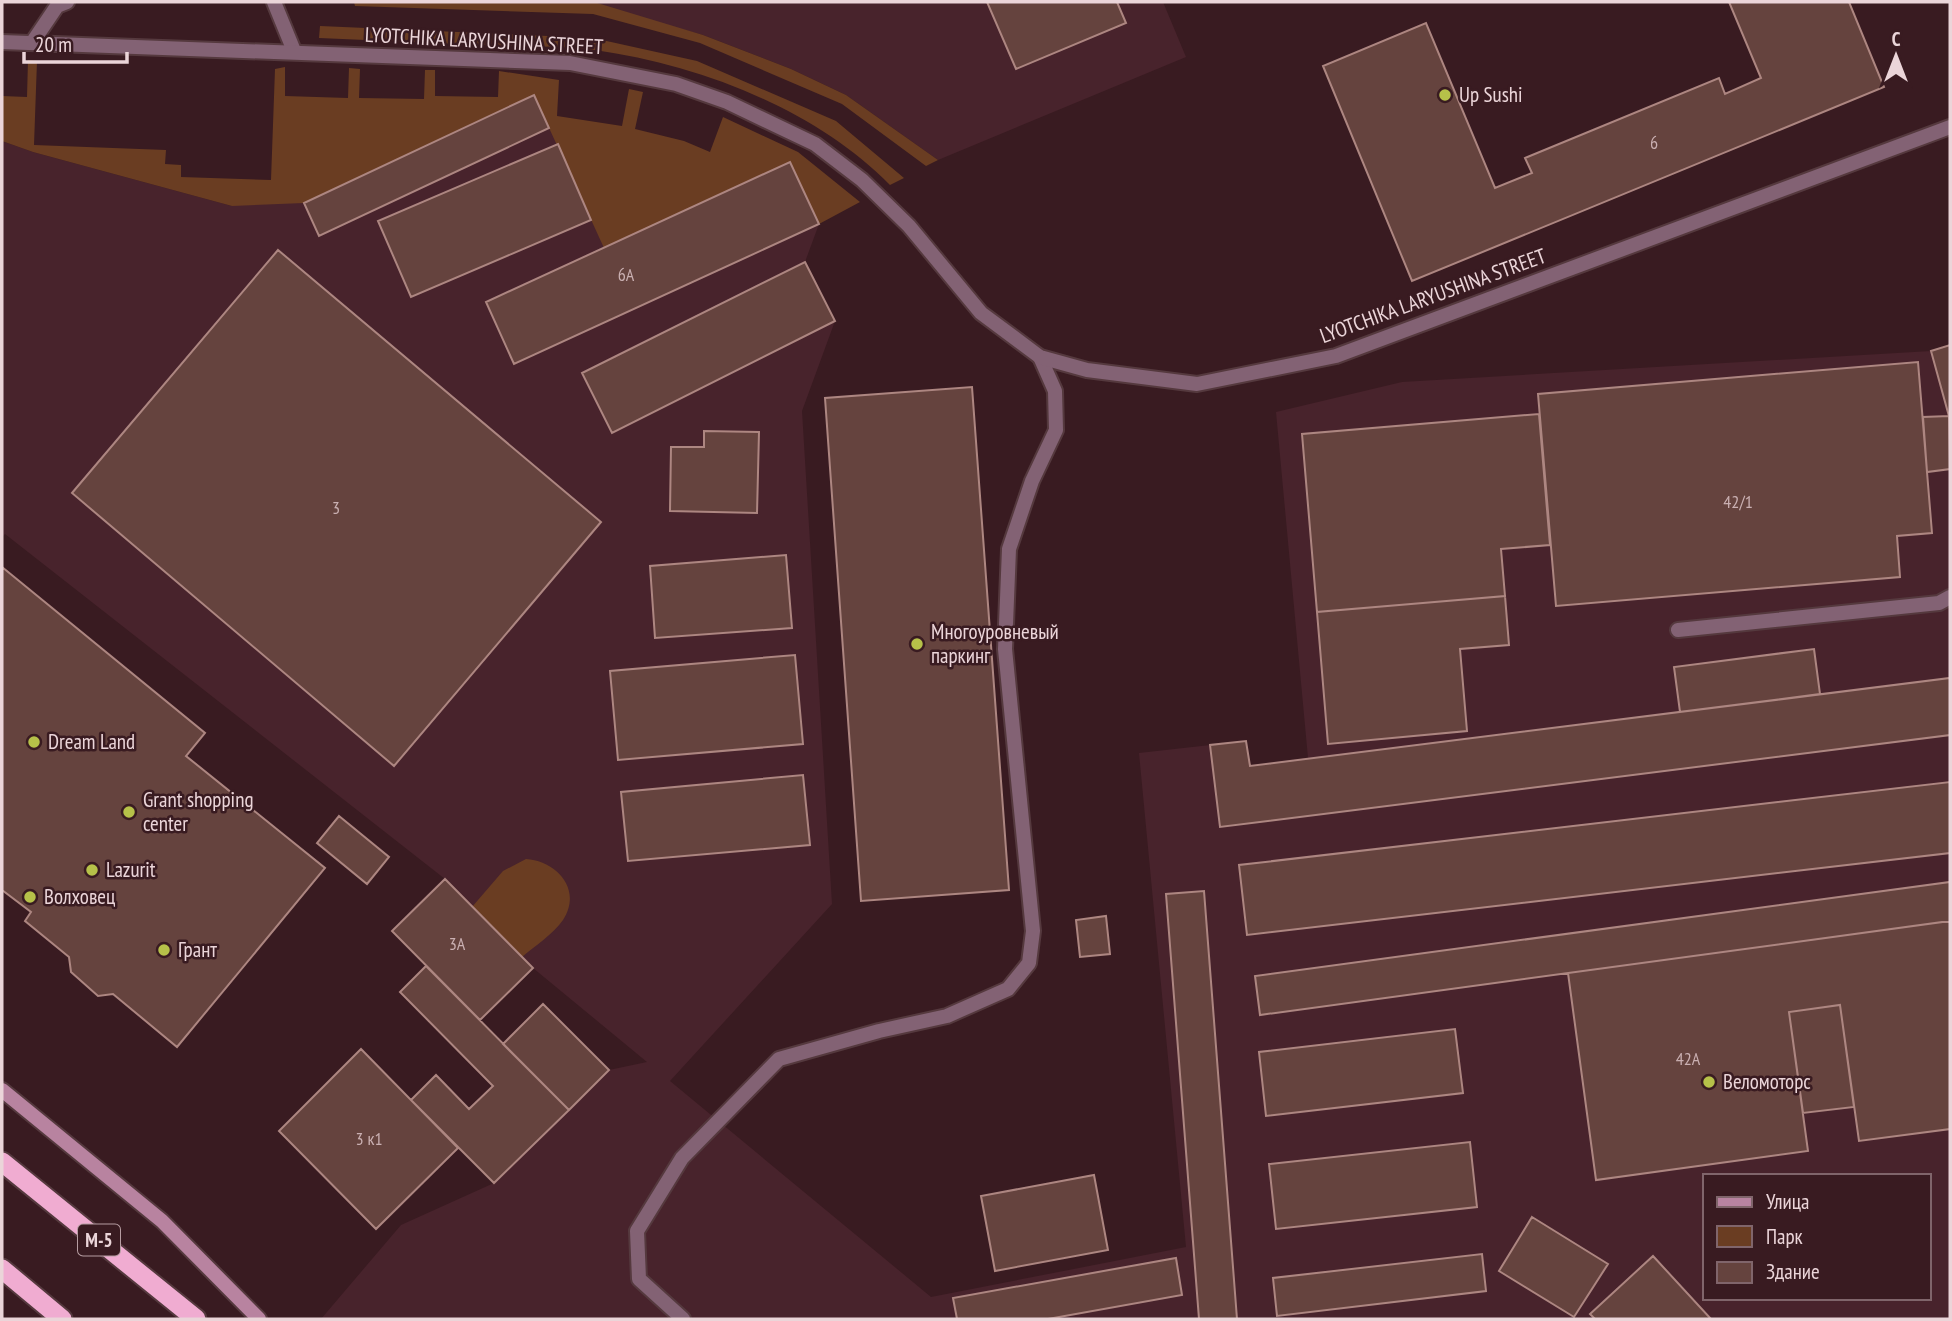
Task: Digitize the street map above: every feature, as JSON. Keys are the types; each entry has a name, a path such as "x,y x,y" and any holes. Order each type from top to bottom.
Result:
{"highway":[{"name":"М-5","path":"2,1161 196,1319"},
{"path":"2,1269 62,1319"}],"main road":[{"path":"2,1090 162,1221 259,1319"}],"street":[{"path":"32,43 57,6 67,2"},
{"path":"274,2 294,51"},
{"name":"LYOTCHIKA LARYUSHINA STREET","path":"2,42 294,51 570,64 676,84 727,102 815,144 862,180 909,226 981,313 1040,357 1087,370 1198,384 1336,356 1950,127"},
{"path":"682,1319 639,1279 637,1231 682,1158 779,1059 879,1031 947,1016 1008,989 1029,963 1033,931 1005,649 1009,549 1032,481 1056,430 1055,391 1040,357"},
{"path":"1678,630 1939,603 1950,597"}],"shaded area":[{"path":"583,2 1163,2 1186,57 938,160 846,95 791,69 703,35"},
{"path":"534,95 558,144 790,162 819,224 805,262 835,321 802,411 832,904 670,1081 931,1297 1186,1247 1139,753 1246,741 1250,766 1308,758 1276,412 1402,382 1931,351 1950,345 1950,1319 321,1319 401,1225 494,1183 609,1070 647,1062 533,968 445,879 5,534 2,537 2,141 33,152 232,206"}],"green space":[{"path":"354,2 594,2 703,35 791,69 846,95 938,160 926,166 842,104 700,43 593,14 355,6"},
{"path":"320,26 593,38 697,61 836,121 904,178 890,185 860,158 827,134 791,113 715,79 675,67 635,57 562,47 319,38"},
{"path":"28,60 37,61 34,145 166,150 165,164 181,165 181,177 271,180 275,69 285,67 285,96 348,98 349,68 360,69 359,98 424,99 425,70 435,70 435,96 498,97 499,71 559,80 557,116 622,126 629,89 643,92 635,129 684,141 710,152 723,117 798,152 860,202 819,224 790,162 604,248 534,95 304,203 232,206 33,152 2,141 2,96 27,97"},
{"path":"526,859 547,865 556,871 568,888 570,898 568,909 559,925 522,957 472,907 503,871"}],"building":[{"path":"987,2 1117,2 1126,23 1016,69"},
{"path":"1729,2 1849,2 1884,87 1412,281 1323,66 1426,23 1495,188 1532,173 1525,158 1719,78 1725,94 1761,78"},
{"path":"534,95 549,128 319,236 304,203"},
{"path":"558,144 591,220 411,297 378,221"},
{"path":"790,162 819,224 514,364 486,302"},
{"path":"278,250 601,522 394,766 72,493"},
{"path":"805,262 835,321 612,433 582,373"},
{"path":"1950,345 1950,420 1931,351"},
{"path":"1918,362 1932,533 1897,536 1900,577 1556,606 1538,394"},
{"name":"Многоуровневый паркинг","path":"972,387 1009,890 861,901 825,398"},
{"path":"1539,414 1550,545 1501,549 1505,596 1317,612 1302,434"},
{"path":"1949,416 1950,469 1927,472 1923,417"},
{"path":"704,431 759,432 757,513 670,511 671,447 704,447"},
{"path":"786,555 792,628 655,638 650,566"},
{"name":"Grant shopping center","path":"2,567 205,733 186,756 325,868 177,1047 113,994 98,996 71,972 69,957 25,921 31,912 2,890"},
{"path":"1505,596 1509,645 1460,649 1467,731 1328,744 1317,612"},
{"path":"1814,649 1820,694 1680,712 1674,667"},
{"path":"795,655 803,744 618,760 610,671"},
{"path":"1950,678 1950,735 1220,827 1210,745 1246,741 1250,766"},
{"path":"803,775 810,845 628,861 621,792"},
{"path":"1950,782 1950,853 1247,935 1239,865"},
{"path":"339,816 389,857 367,884 317,843"},
{"path":"445,879 533,968 480,1020 392,931"},
{"path":"1950,882 1950,921 1260,1015 1255,976"},
{"path":"1204,891 1237,1319 1199,1319 1166,894"},
{"path":"1106,916 1110,954 1080,957 1076,920"},
{"path":"1950,921 1950,1129 1859,1141 1840,1005 1789,1012 1808,1151 1596,1180 1568,973"},
{"path":"426,966 569,1110 494,1183 411,1100 436,1075 469,1109 493,1086 400,992"},
{"path":"543,1004 609,1070 569,1110 503,1044"},
{"path":"1840,1005 1854,1107 1803,1113 1789,1012"},
{"path":"1455,1029 1463,1093 1266,1116 1259,1052"},
{"path":"361,1049 458,1148 376,1229 279,1131"},
{"path":"1470,1142 1477,1207 1276,1229 1269,1164"},
{"path":"1094,1175 1108,1250 995,1271 981,1196"},
{"path":"1532,1217 1608,1264 1574,1317 1499,1271"},
{"path":"1482,1254 1486,1291 1277,1316 1273,1278"},
{"path":"1653,1256 1711,1319 1595,1319 1590,1314"},
{"path":"1176,1258 1182,1295 1048,1319 957,1319 953,1298"}],"place":[{"name":"Up Sushi","path":"1445,95"},
{"name":"Многоуровневый паркинг","path":"917,644"},
{"name":"Dream Land","path":"34,742"},
{"name":"Grant shopping center","path":"129,812"},
{"name":"Lazurit","path":"92,870"},
{"name":"Волховец","path":"30,897"},
{"name":"Грант","path":"164,950"},
{"name":"Веломоторс","path":"1709,1082"}]}
